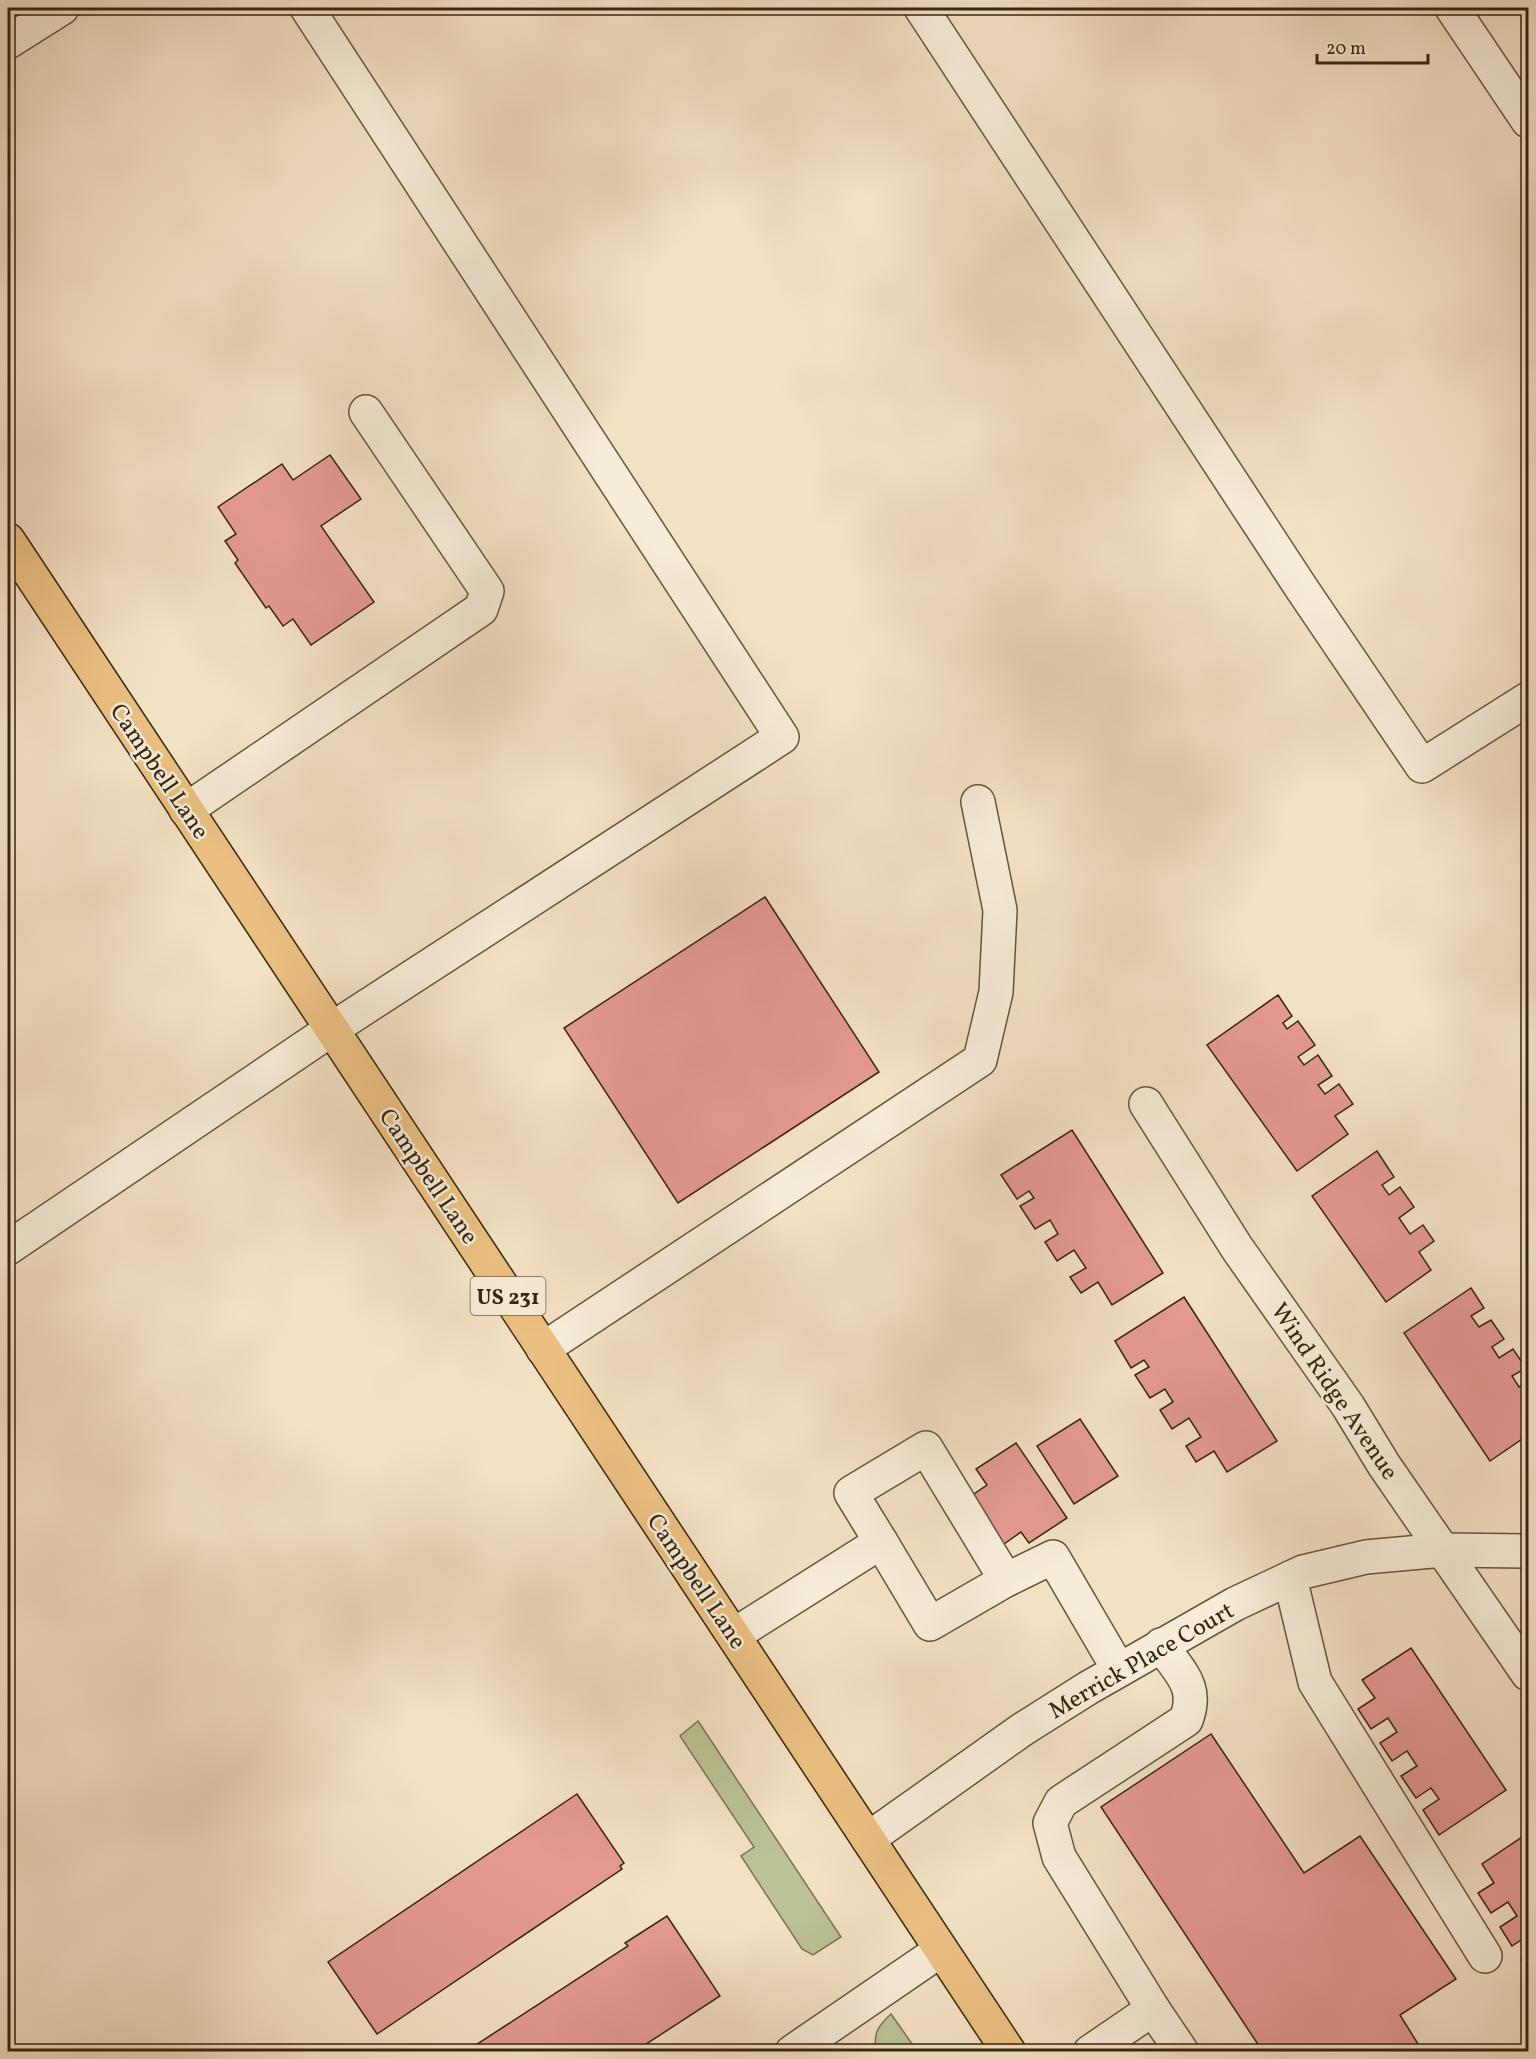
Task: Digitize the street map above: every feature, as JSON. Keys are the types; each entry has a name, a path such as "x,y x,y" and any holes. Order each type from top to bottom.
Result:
{"main road":[{"name":"Campbell Lane","path":"8,540 1009,2052"}],"street":[{"path":"8,42 62,8"},
{"path":"8,1248 332,1029 782,737 307,8"},
{"path":"921,8 1327,627 1422,766 1528,699"},
{"path":"1452,8 1528,121"},
{"path":"186,810 481,609 487,591 366,412"},
{"path":"543,1349 980,1060 996,992 1000,910 978,802"},
{"name":"Wind Ridge Avenue","path":"1146,1104 1237,1248 1348,1406 1528,1674"},
{"path":"1006,1581 926,1448 851,1493 930,1624 1053,1557 1119,1670"},
{"path":"734,1635 881,1542"},
{"name":"Merrick Place Court","path":"868,1839 1023,1730 1119,1670 1161,1645 1290,1578 1336,1562 1443,1550 1528,1551"},
{"path":"1290,1578 1315,1682 1485,1956"},
{"path":"1161,1645 1191,1689 1192,1704 1186,1720 1061,1802 1050,1822 1059,1857 1182,2052"},
{"path":"792,2052 941,1950"},
{"path":"1090,2052 1153,2009"}],"green space":[{"path":"698,1721 841,1937 813,1955 802,1949 741,1856 754,1847 680,1736"},
{"path":"891,2014 917,2051 876,2051 875,2039 878,2030"}],"building":[{"path":"330,455 361,499 321,526 374,602 311,645 293,619 283,626 269,606 266,608 235,563 238,560 225,541 236,534 218,507 282,464 293,480"},
{"path":"765,897 879,1072 678,1203 564,1028"},
{"path":"1278,995 1292,1016 1283,1023 1287,1029 1298,1021 1315,1045 1298,1057 1304,1065 1318,1055 1332,1076 1318,1085 1325,1094 1339,1084 1353,1104 1335,1116 1348,1134 1297,1171 1207,1045"},
{"path":"1072,1130 1163,1273 1112,1305 1098,1282 1081,1293 1070,1277 1086,1268 1074,1250 1057,1261 1045,1242 1058,1234 1050,1220 1035,1229 1020,1206 1034,1198 1029,1191 1017,1199 1001,1175"},
{"path":"1377,1151 1394,1177 1382,1185 1389,1195 1400,1187 1414,1207 1399,1218 1410,1234 1423,1225 1434,1241 1419,1252 1431,1270 1386,1302 1312,1196"},
{"path":"1528,1154 1528,1189 1522,1156"},
{"path":"1471,1288 1484,1308 1471,1316 1479,1327 1491,1320 1504,1339 1492,1347 1499,1358 1513,1349 1526,1368 1512,1376 1519,1387 1528,1381 1528,1435 1490,1461 1404,1333"},
{"path":"1184,1297 1277,1441 1227,1472 1214,1451 1196,1462 1186,1446 1201,1437 1189,1418 1172,1429 1160,1410 1173,1402 1165,1389 1150,1398 1135,1375 1149,1367 1144,1360 1131,1368 1115,1341"},
{"path":"1080,1419 1118,1476 1074,1504 1037,1446"},
{"path":"1016,1443 1067,1518 1029,1543 1021,1532 1004,1544 971,1496 987,1485 976,1469"},
{"path":"1411,1648 1506,1790 1439,1835 1423,1810 1439,1799 1431,1788 1416,1798 1401,1776 1417,1766 1407,1751 1392,1761 1380,1743 1397,1732 1388,1718 1371,1729 1358,1709 1375,1698 1362,1680"},
{"path":"1211,1734 1304,1873 1360,1836 1456,1979 1400,2015 1423,2052 1263,2052 1101,1807"},
{"path":"577,1794 624,1863 620,1866 622,1869 377,2034 328,1962"},
{"path":"1528,1833 1528,1937 1512,1946 1500,1927 1517,1916 1508,1902 1491,1913 1478,1893 1494,1883 1482,1864"},
{"path":"667,1916 720,1996 634,2052 465,2052 628,1946 625,1943"},
{"path":"1528,1955 1528,1972 1521,1960"}]}
